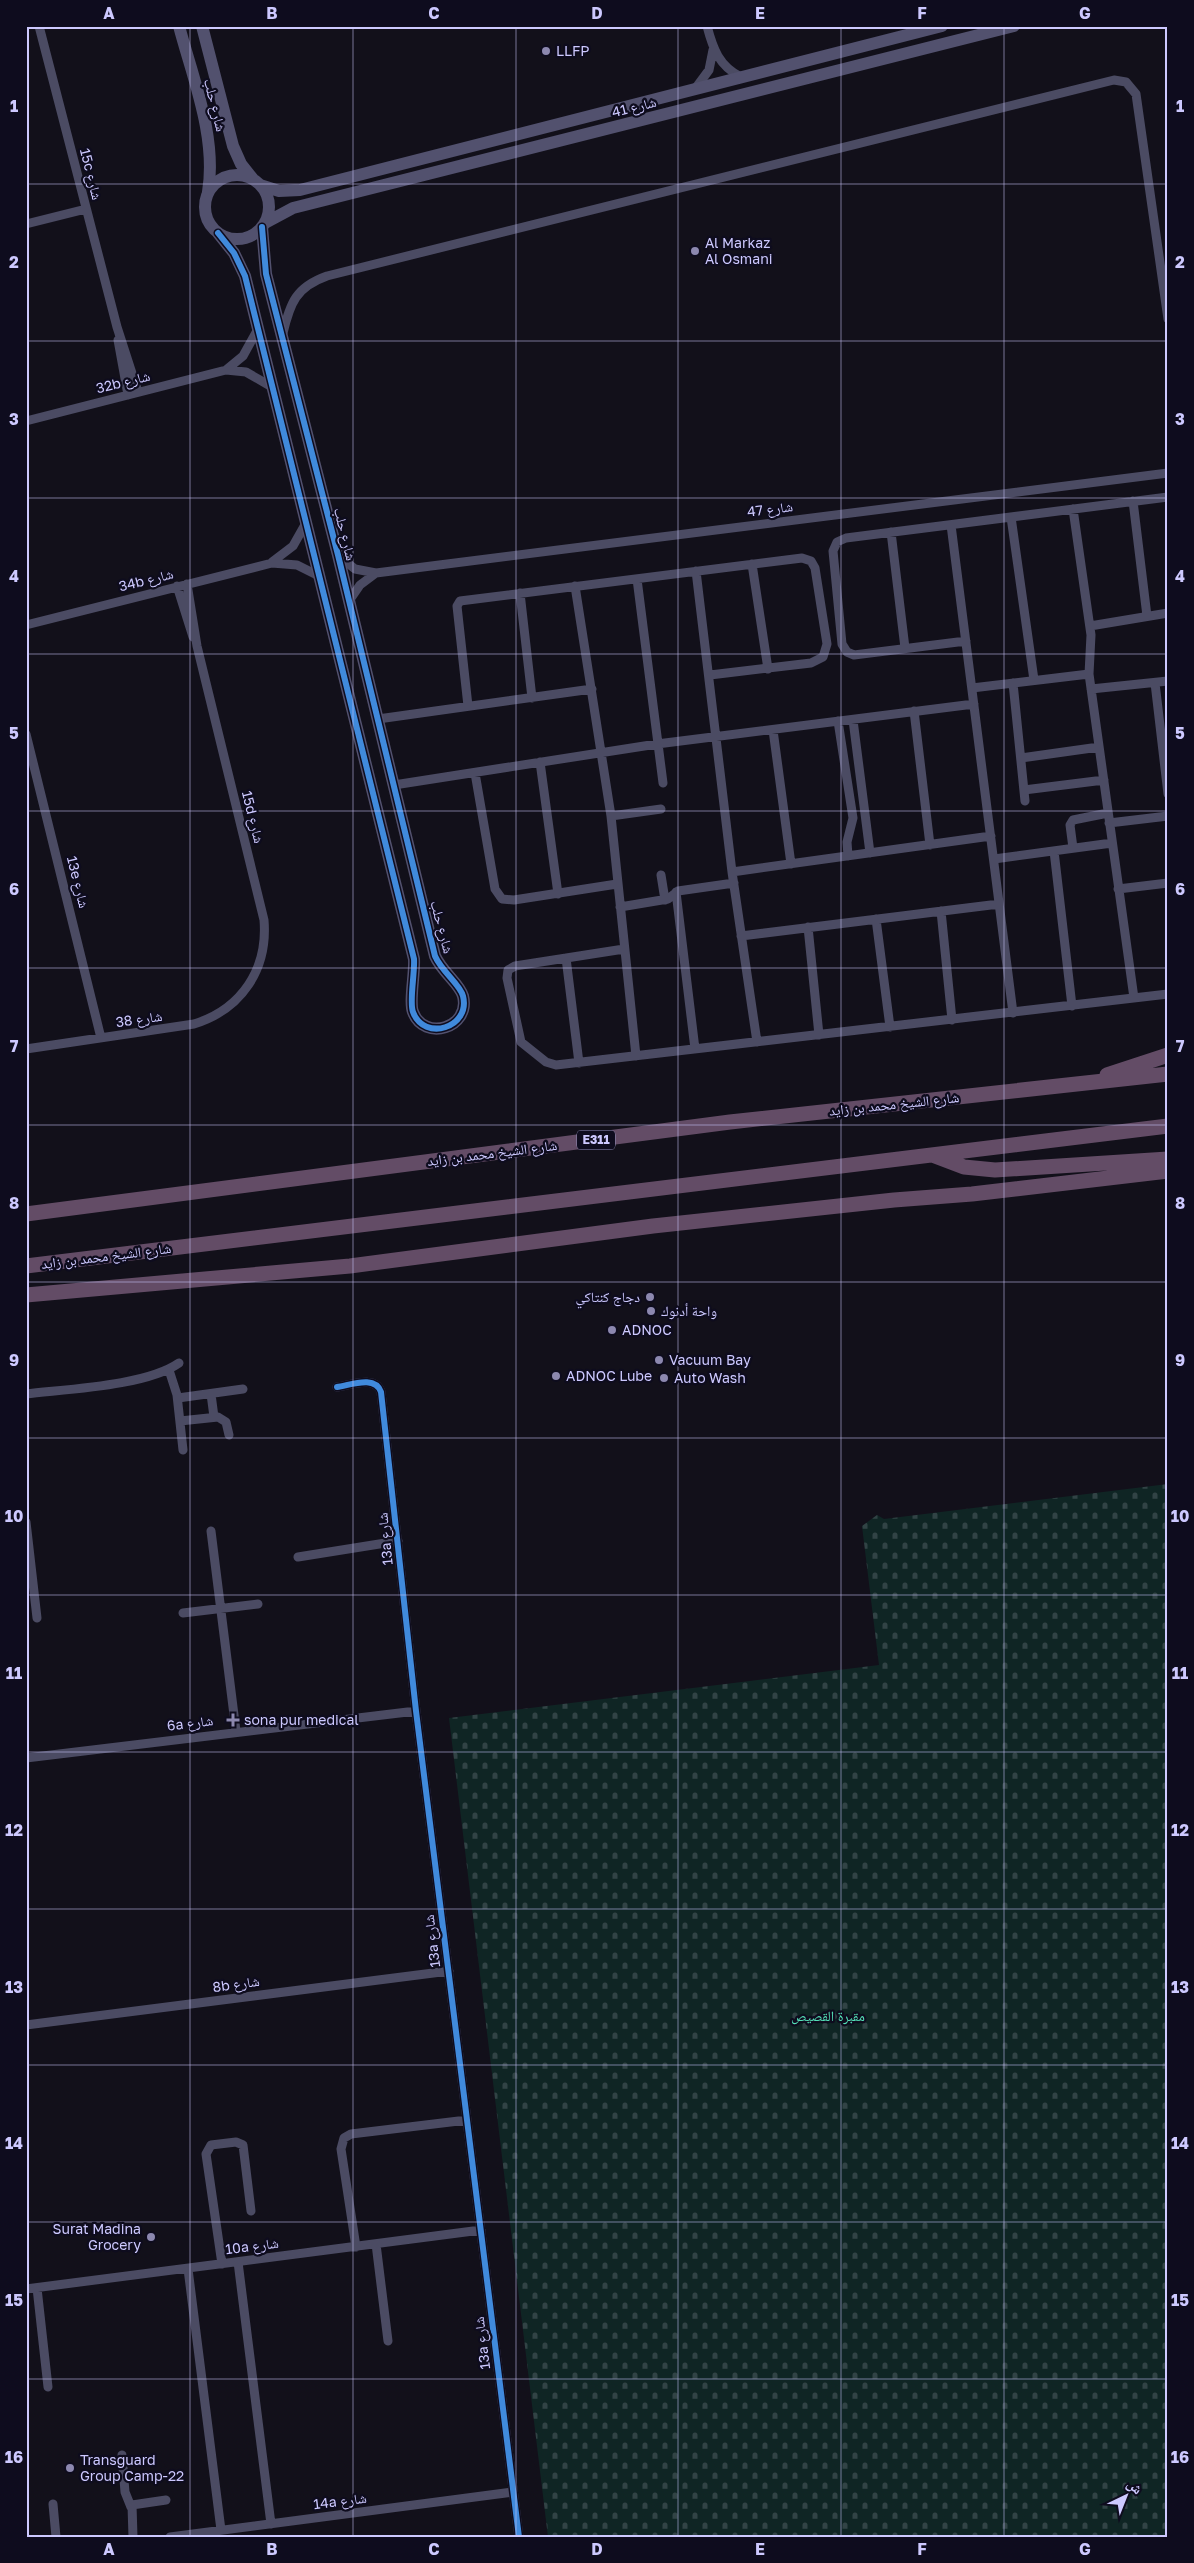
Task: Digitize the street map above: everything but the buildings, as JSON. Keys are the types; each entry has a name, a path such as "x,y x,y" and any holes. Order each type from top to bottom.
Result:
{"highway":[{"path":"1082,1084 1168,1055"},
{"name":"شارع الشيخ محمد بن زايد","path":"26,1214 730,1122 1168,1074"},
{"name":"شارع الشيخ محمد بن زايد","path":"26,1266 1168,1126"},
{"path":"934,1156 964,1167 995,1170 1168,1159"},
{"path":"26,1296 342,1266 653,1226 894,1200 972,1194 1168,1171"}],"street":[{"name":"15c شارع","path":"38,26 117,327 138,392"},
{"name":"شارع حلب","path":"179,26 208,141 211,167 208,193"},
{"name":"شارع حلب","path":"202,26 233,146 241,164 256,182"},
{"path":"707,26 713,47 724,66 742,77"},
{"name":"شارع 41","path":"256,182 280,191 300,190 942,26"},
{"name":"شارع 41","path":"263,225 293,208 1014,26"},
{"path":"695,89 709,70 713,47"},
{"path":"282,338 292,301 301,290 313,281 327,276 1114,80 1126,82 1136,94 1168,319"},
{"path":"227,176 245,176 256,182 268,199 269,207 263,225 249,236 241,238 233,238 218,233 207,219 205,202 208,193 219,180 227,176"},
{"path":"26,224 86,209"},
{"name":"شارع حلب","path":"218,233 240,264 258,330 414,959 412,1010 422,1024 437,1029 446,1028 459,1019 463,1011 463,994 459,987 445,974 435,956 338,555 266,274 263,225"},
{"name":"15c شارع","path":"117,327 128,395"},
{"name":"32b شارع","path":"26,421 226,370 243,356 258,330"},
{"name":"32b شارع","path":"226,370 255,376 272,387"},
{"name":"شارع 47","path":"338,555 354,569 376,573 1168,472"},
{"path":"966,641 854,655 847,652 842,644 834,546 846,538 1168,497"},
{"path":"1134,501 1147,616"},
{"path":"1073,509 1090,626 1089,674 1134,998"},
{"path":"1011,517 1034,680"},
{"name":"34b شارع","path":"272,563 293,546 306,523"},
{"path":"951,525 1013,1013"},
{"path":"891,532 905,648"},
{"path":"468,706 458,603 464,600 802,558 811,561 815,568 826,651 818,661 768,669 710,675"},
{"name":"34b شارع","path":"26,625 272,563 297,565 319,576"},
{"path":"752,564 768,669"},
{"path":"696,571 710,675 732,872 756,1042"},
{"path":"348,601 360,584 376,573"},
{"path":"637,579 663,783"},
{"name":"15d شارع","path":"187,584 197,646 264,920 262,958 245,992"},
{"name":"15d شارع","path":"177,586 197,646"},
{"path":"575,586 611,816 636,1056"},
{"path":"520,593 532,698"},
{"path":"1090,626 1168,613"},
{"path":"972,688 1089,674"},
{"path":"1092,689 1168,681"},
{"path":"1155,682 1168,794"},
{"path":"1013,683 1025,801"},
{"path":"378,719 592,690"},
{"path":"394,785 658,744 974,704"},
{"path":"914,712 930,844"},
{"path":"853,720 870,853"},
{"path":"838,722 853,818 847,842 848,856"},
{"path":"773,730 791,864"},
{"name":"13e شارع","path":"26,734 101,1038"},
{"path":"1021,758 1099,747"},
{"path":"540,762 558,894"},
{"path":"475,772 497,895 507,901 617,884"},
{"path":"1024,790 1104,780"},
{"path":"611,816 661,810"},
{"path":"1073,848 1070,825 1073,820 1108,812"},
{"path":"1109,823 1168,816"},
{"path":"732,872 991,836"},
{"path":"994,859 1112,843"},
{"path":"1054,850 1072,1006"},
{"path":"661,875 664,900"},
{"path":"620,907 664,900 676,892 734,883"},
{"path":"1118,889 1168,883"},
{"path":"676,892 695,1049"},
{"path":"741,936 999,904"},
{"path":"941,911 952,1020"},
{"path":"876,919 890,1027"},
{"path":"808,927 819,1035"},
{"path":"624,948 515,966 508,970 507,978 518,1036 523,1045 552,1065 579,1063 1168,994"},
{"path":"566,958 579,1063"},
{"name":"شارع 38","path":"26,1049 194,1024 217,1015 245,992"},
{"path":"26,1394 140,1379 169,1370 179,1363"},
{"path":"169,1370 178,1398 183,1450"},
{"name":"13a شارع","path":"337,1387 370,1382 380,1388 416,1711 519,2537"},
{"path":"178,1398 242,1389"},
{"path":"211,1394 214,1417"},
{"path":"180,1421 214,1417 221,1418 226,1422 229,1435"},
{"path":"26,1522 38,1618"},
{"path":"211,1531 236,1731"},
{"path":"298,1557 398,1541"},
{"path":"183,1613 258,1604"},
{"name":"6a شارع","path":"26,1758 236,1731 416,1711"},
{"name":"8b شارع","path":"26,2025 449,1971"},
{"path":"356,2247 340,2145 344,2138 351,2134 467,2120"},
{"path":"222,2264 206,2154 211,2145 236,2142 243,2145 251,2211"},
{"name":"10a شارع","path":"26,2290 481,2230"},
{"path":"376,2244 388,2341"},
{"path":"238,2262 271,2524"},
{"path":"188,2269 221,2530"},
{"path":"38,2288 48,2387"},
{"path":"122,2455 125,2492 131,2507 133,2537"},
{"name":"14a شارع","path":"170,2537 513,2492"},
{"path":"131,2507 136,2503 166,2500"},
{"path":"53,2504 56,2537"}],"green space":[{"name":"مقبرة القصيص","path":"1168,1484 1168,2537 548,2537 449,1718 879,1665 862,1526 877,1515 884,1519"}],"cycle path":[{"path":"218,233 234,253 245,276 414,959 413,1012 419,1021 427,1027 436,1029 445,1027 454,1023 460,1016 464,1007 463,996 435,956 338,555 266,274 262,227"},
{"path":"337,1387 368,1382 378,1387 381,1392 416,1711 519,2537"}],"place":[{"name":"LLFP","path":"546,51"},
{"name":"Al Markaz Al Osmani","path":"695,251"},
{"name":"دجاج كنتاكي","path":"650,1297"},
{"name":"واحة أدنوك","path":"651,1311"},
{"name":"ADNOC","path":"612,1330"},
{"name":"Vacuum Bay","path":"659,1360"},
{"name":"ADNOC Lube","path":"556,1376"},
{"name":"Auto Wash","path":"664,1378"},
{"name":"sona pur medical","path":"233,1720"},
{"name":"Surat Madina Grocery","path":"151,2237"},
{"name":"Transguard Group Camp-22","path":"70,2468"}]}
